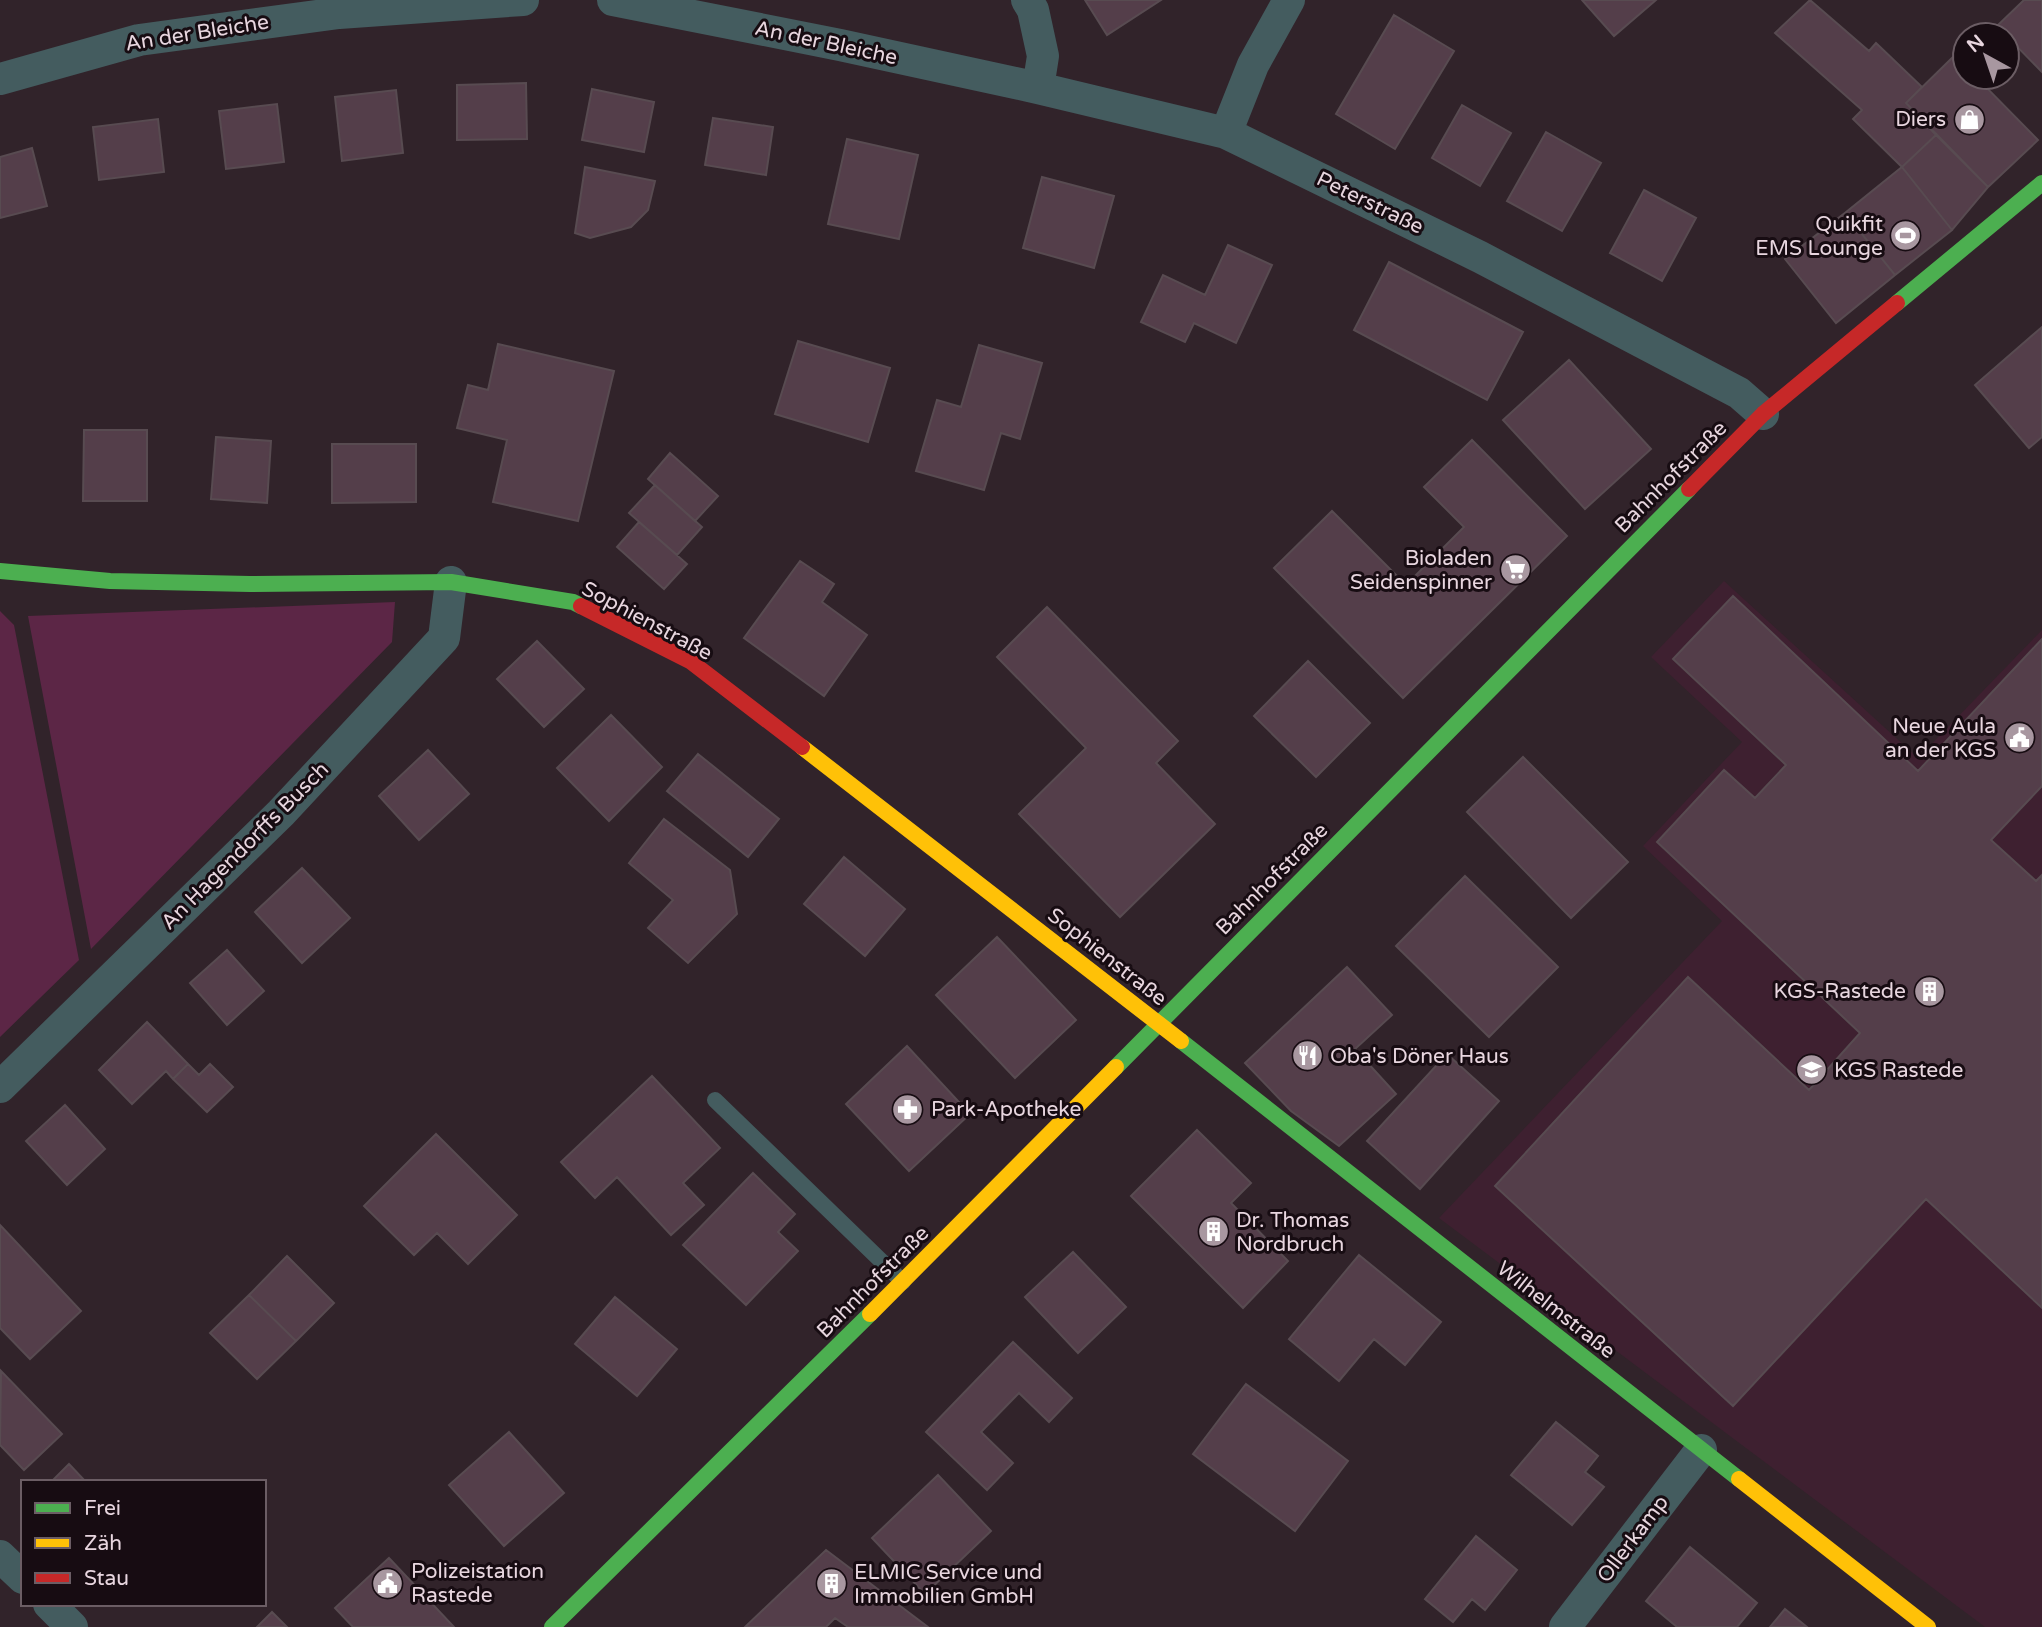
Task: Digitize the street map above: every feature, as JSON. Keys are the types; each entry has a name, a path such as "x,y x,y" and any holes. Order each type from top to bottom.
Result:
{"street":[{"name":"An der Bleiche","path":"0,79 139,40 325,7 523,0"},
{"name":"An der Bleiche","path":"613,0 1038,88"},
{"path":"1027,0 1033,10 1043,56 1038,88"},
{"path":"1226,133 1252,65 1289,0"},
{"name":"Peterstraße","path":"1038,88 1226,133 1480,257 1739,393 1763,414"},
{"name":"Bahnhofstraße","path":"552,1627 903,1282 1763,414 2042,183"},
{"name":"Sophienstraße","path":"0,571 110,581 250,584 451,582 573,603 690,662 1159,1024"},
{"name":"An Hagendorffs Busch","path":"0,1087 281,813 444,638 451,582"},
{"name":"Wilhelmstraße","path":"1159,1024 1928,1627"},
{"name":"Ollerkamp","path":"1565,1627 1701,1450"},
{"path":"0,1556 21,1576"},
{"path":"51,1606 72,1627"}],"lane":[{"path":"715,1100 903,1282"}],"shaded area":[{"name":"KGS Rastede","path":"1724,581 1918,758 2042,630 2042,1627 1985,1627 1439,1218 1722,921 1643,846 1742,742 1651,657"},
{"path":"395,602 392,642 91,949 28,616"},
{"path":"0,611 14,625 79,960 0,1037"}],"building":[{"path":"1085,0 1161,0 1107,35"},
{"path":"1582,0 1656,0 1614,36"},
{"path":"1810,0 1869,51 1876,43 1922,87 1906,103 1936,135 1902,167 1853,119 1862,110 1775,33"},
{"path":"2024,0 2042,0 2042,72 2021,51 2021,21 2002,21"},
{"path":"1394,15 1454,51 1395,149 1336,114"},
{"name":"Diers","path":"1951,59 1951,91 1990,91 2038,140 1988,187 1906,103"},
{"path":"526,83 527,139 457,140 457,85"},
{"path":"592,89 654,102 644,152 582,140"},
{"path":"396,90 403,153 342,161 335,97"},
{"path":"277,104 284,162 226,169 219,111"},
{"path":"1462,105 1511,133 1480,186 1432,158"},
{"path":"713,118 773,127 766,175 705,165"},
{"path":"158,119 164,172 99,180 93,127"},
{"path":"1546,132 1601,163 1562,231 1507,201"},
{"path":"1936,135 1988,187 1952,230 1902,167"},
{"path":"847,139 918,155 899,239 828,224"},
{"path":"32,148 47,206 0,218 0,157"},
{"path":"585,167 655,181 648,210 631,227 590,238 575,233"},
{"path":"1902,167 1952,230 1895,275 1845,213"},
{"path":"1042,177 1114,196 1094,268 1023,248"},
{"path":"1644,190 1696,218 1662,281 1610,253"},
{"path":"1845,213 1895,275 1836,323 1785,259"},
{"path":"1228,245 1272,265 1236,343 1194,323 1185,342 1141,322 1163,275 1205,295"},
{"path":"1389,262 1523,332 1487,400 1354,330"},
{"path":"2042,327 2042,437 2029,448 1975,385"},
{"path":"798,341 890,368 868,442 775,414"},
{"path":"498,344 614,371 578,521 493,502 507,440 457,428 468,385 488,390"},
{"path":"979,345 1042,363 1020,439 1001,433 984,490 916,471 937,400 961,407"},
{"path":"1569,360 1651,449 1585,509 1503,420"},
{"path":"84,430 147,430 147,501 83,501"},
{"path":"216,437 271,441 267,503 211,499"},
{"path":"1472,440 1567,536 1403,698 1274,568 1332,511 1406,585 1464,527 1424,487"},
{"path":"332,444 416,444 416,502 332,503"},
{"path":"670,453 718,496 695,521 648,479"},
{"path":"655,485 702,527 677,555 629,513"},
{"path":"639,522 687,564 664,589 617,547"},
{"path":"800,561 834,584 822,602 867,635 824,696 744,638"},
{"name":"KGS Rastede","path":"1733,596 1918,771 2042,639 2042,786 1991,840 2036,881 2042,875 2042,1308 1926,1199 1733,1406 1495,1186 1688,977 1809,1090 1860,1033 1657,842 1724,770 1755,798 1786,765 1673,659"},
{"path":"1047,607 1178,741 1156,763 1215,824 1120,917 1019,814 1086,748 997,657"},
{"path":"537,641 584,689 544,727 497,679"},
{"path":"1308,661 1370,723 1316,777 1254,716"},
{"path":"611,715 662,767 609,821 557,768"},
{"path":"428,750 469,794 419,840 379,796"},
{"path":"698,754 779,819 748,857 667,791"},
{"path":"1523,757 1628,862 1571,918 1467,812"},
{"path":"664,819 730,870 737,914 688,963 648,928 673,900 629,863"},
{"path":"844,857 905,909 865,956 804,904"},
{"path":"302,868 350,918 302,963 255,912"},
{"path":"1465,876 1558,967 1489,1037 1396,946"},
{"path":"997,937 1076,1020 1015,1078 936,995"},
{"path":"227,950 264,991 227,1025 190,983"},
{"name":"Oba's Döner Haus","path":"1347,967 1392,1015 1355,1049 1396,1094 1339,1146 1291,1111 1245,1063"},
{"path":"147,1022 188,1064 173,1079 166,1071 132,1104 99,1070"},
{"name":"Park-Apotheke","path":"907,1046 970,1114 909,1171 846,1104"},
{"path":"1447,1054 1499,1101 1420,1189 1367,1141"},
{"path":"188,1064 199,1075 210,1064 233,1087 207,1112 173,1079"},
{"path":"652,1076 720,1148 683,1183 704,1205 671,1235 617,1177 595,1198 561,1162"},
{"path":"65,1105 105,1149 67,1185 26,1141"},
{"name":"Dr. Thomas Nordbruch","path":"1197,1130 1251,1183 1231,1203 1288,1261 1243,1308 1131,1196"},
{"path":"436,1134 517,1215 468,1264 437,1233 414,1255 364,1206"},
{"path":"753,1173 795,1214 778,1232 798,1251 746,1305 683,1245"},
{"path":"0,1225 81,1311 30,1359 0,1328"},
{"path":"1073,1252 1126,1307 1078,1353 1025,1297"},
{"path":"1359,1255 1441,1322 1405,1365 1374,1339 1339,1381 1289,1339"},
{"path":"287,1256 334,1303 296,1341 249,1295"},
{"path":"249,1295 296,1341 257,1379 210,1333"},
{"path":"615,1297 677,1349 637,1396 575,1344"},
{"path":"1013,1342 1072,1398 1049,1422 1019,1393 981,1432 1013,1463 987,1490 926,1432"},
{"path":"1,1371 62,1434 24,1470 0,1445"},
{"path":"1246,1384 1348,1461 1295,1531 1193,1454"},
{"path":"1556,1422 1598,1456 1585,1472 1604,1487 1572,1525 1511,1475"},
{"path":"509,1432 564,1493 504,1546 449,1485"},
{"path":"69,1464 84,1480 53,1480"},
{"path":"938,1475 991,1531 925,1594 872,1538"},
{"path":"1476,1536 1517,1570 1485,1610 1472,1599 1453,1622 1425,1599"},
{"path":"1690,1547 1757,1603 1737,1627 1677,1627 1646,1601"},
{"name":"ELMIC Service und Immobilien GmbH","path":"826,1550 928,1627 848,1627 835,1618 826,1627 745,1627"},
{"name":"Polizeistation Rastede","path":"389,1558 454,1627 353,1627 335,1608"},
{"path":"1785,1609 1807,1627 1770,1627"},
{"path":"272,1612 287,1627 257,1627"}],"traffic: fast":[{"path":"1897,303 2042,183"},
{"path":"1116,1067 1689,489"},
{"path":"0,571 110,581 250,584 451,582 573,602 581,606"},
{"path":"1181,1041 1739,1479"},
{"path":"552,1627 870,1314"}],"traffic: slow":[{"path":"802,747 1181,1041"},
{"path":"870,1314 1116,1067"},
{"path":"1739,1479 1928,1627"}],"traffic: jam":[{"path":"1689,489 1763,414 1897,303"},
{"path":"581,606 690,661 802,747"}],"place":[{"name":"Diers","path":"1969,119"},
{"name":"Quikfit EMS Lounge","path":"1906,236"},
{"name":"Bioladen Seidenspinner","path":"1515,570"},
{"name":"Neue Aula an der KGS","path":"2019,738"},
{"name":"KGS-Rastede","path":"1929,991"},
{"name":"Oba's Döner Haus","path":"1307,1056"},
{"name":"KGS Rastede","path":"1811,1070"},
{"name":"Park-Apotheke","path":"908,1109"},
{"name":"Dr. Thomas Nordbruch","path":"1213,1232"},
{"name":"Polizeistation Rastede","path":"388,1583"},
{"name":"ELMIC Service und Immobilien GmbH","path":"831,1584"}]}
